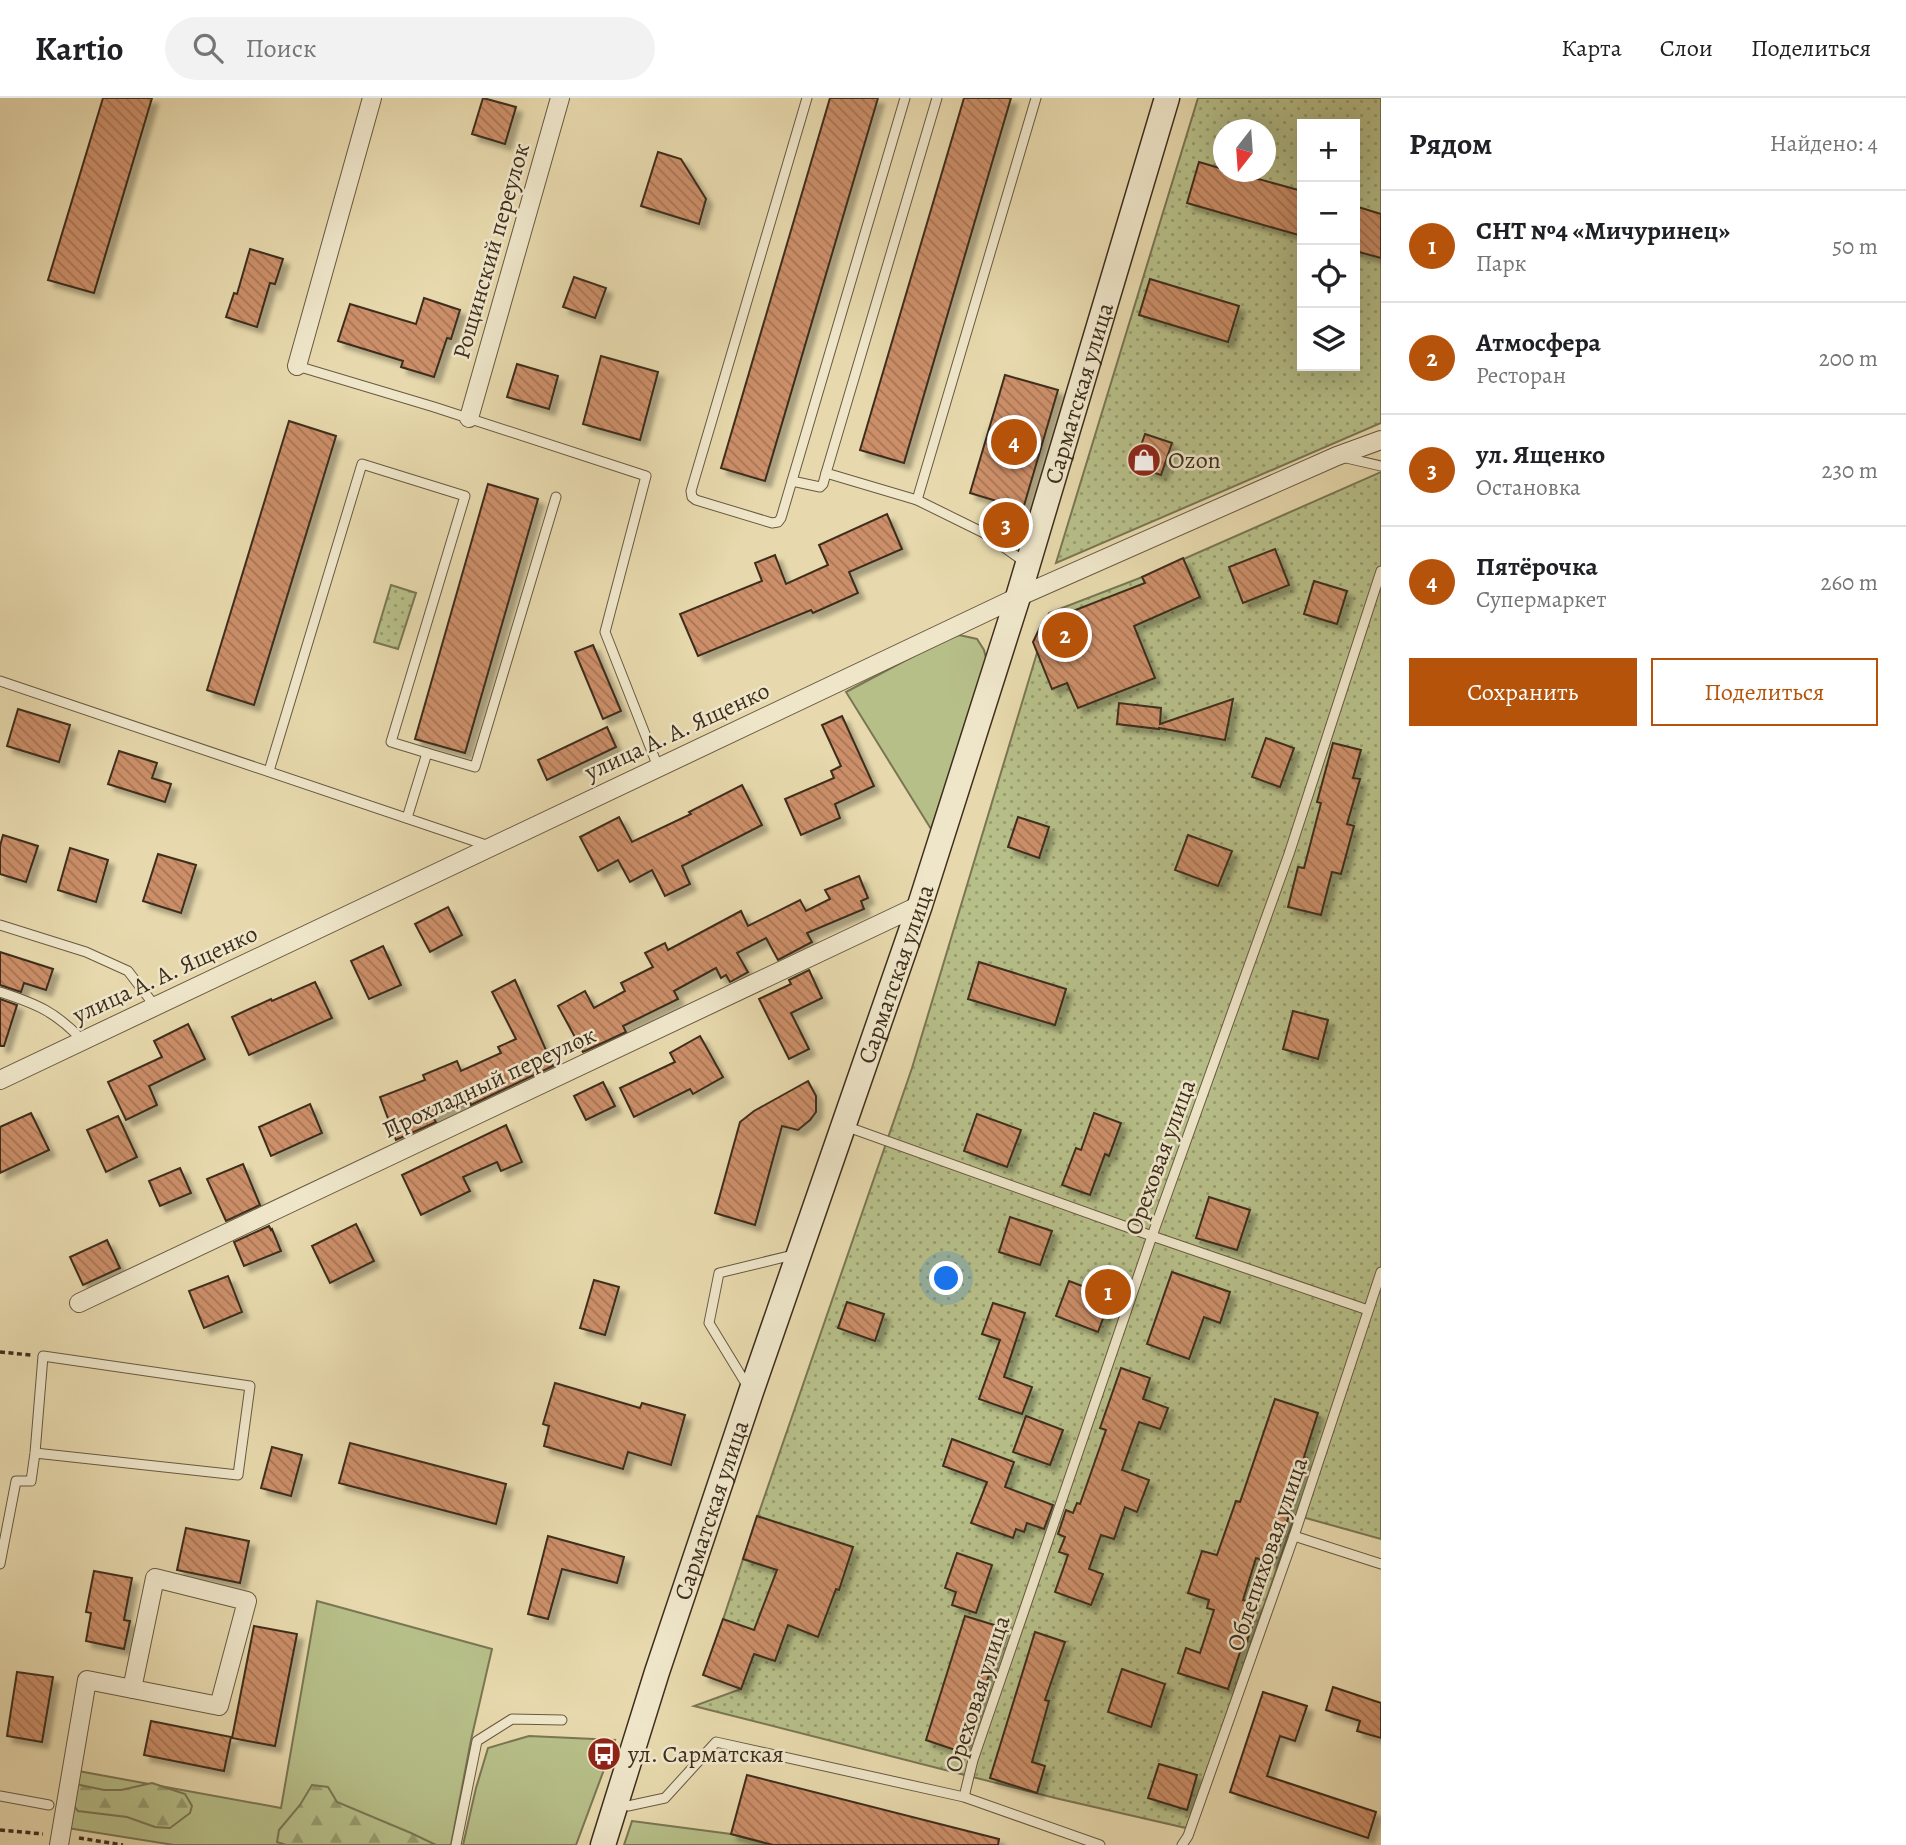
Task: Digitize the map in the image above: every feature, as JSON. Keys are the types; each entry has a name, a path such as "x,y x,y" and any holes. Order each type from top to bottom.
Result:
{"main road":[{"name":"Сарматская улица","path":"603,1845 657,1672 751,1392 920,905 1018,597 1167,98"}],"street":[{"path":"297,366 372,98"},
{"name":"Рощинский переулок","path":"469,418 560,98"},
{"name":"улица А. А. Ященко","path":"0,1080 1018,597 1337,456 1381,440"},
{"name":"Прохладный переулок","path":"79,1303 920,905"},
{"path":"59,1845 87,1680 132,1689 219,1706 247,1601 155,1578 132,1689"}],"lane":[{"path":"807,98 691,491 696,500 772,523 781,518 905,98"},
{"path":"792,481 820,487 823,484 937,98"},
{"path":"917,500 1036,98"},
{"path":"297,366 469,418 646,476 605,632 658,767"},
{"path":"1337,456 1381,466"},
{"path":"269,771 362,464 465,496 391,742 475,767 556,497"},
{"path":"826,473 917,500 984,533 1028,564"},
{"name":"Ореховая улица","path":"964,1797 978,1747 1153,1236 1289,854 1381,571"},
{"path":"0,681 491,846"},
{"path":"407,818 427,753"},
{"path":"0,925 86,952 128,971 155,1006"},
{"path":"0,992 32,1002 65,1021 82,1040"},
{"path":"844,1125 1368,1310"},
{"path":"751,1392 709,1323 719,1273 798,1253"},
{"name":"Облепиховая улица","path":"1182,1845 1188,1836 1294,1536 1381,1272"},
{"path":"0,1564 16,1481 31,1481 36,1453 43,1356 250,1386 238,1475 36,1453"},
{"path":"1294,1536 1381,1563"},
{"path":"456,1845 477,1741 512,1719 562,1720"},
{"path":"628,1806 666,1798 716,1742 964,1797 1100,1845"},
{"path":"0,1796 49,1805"}],"path":[{"path":"0,1352 43,1356"}],"green space":[{"path":"1198,98 1381,98 1381,423 1056,563"},
{"path":"1381,472 1381,1539 1295,1515 1186,1828 1055,1798 694,1706 741,1689 716,1641 912,1068 1049,613 1145,576"},
{"path":"391,585 416,593 398,649 374,642"},
{"path":"959,635 977,639 987,662 931,829 846,692 942,641"},
{"path":"317,1601 492,1649 451,1845 174,1845 67,1828 78,1771 281,1808"},
{"path":"529,1736 615,1740 576,1845 463,1845 488,1748"},
{"path":"152,1783 185,1794 192,1806 190,1813 170,1828 155,1827 127,1817 78,1811 71,1802 75,1784 104,1790 121,1790"},
{"path":"312,1785 328,1787 337,1802 436,1845 286,1845 277,1842 279,1830 300,1805"},
{"path":"632,1821 731,1834 773,1845 624,1845"}],"building":[{"path":"103,98 152,98 94,293 48,280"},
{"path":"483,98 516,107 505,144 472,134"},
{"path":"830,98 878,98 765,481 721,468"},
{"path":"964,98 1011,98 904,463 860,450"},
{"path":"658,152 681,159 706,199 699,224 641,206"},
{"path":"1199,162 1213,166 1213,182 1269,182 1297,190 1297,235 1187,203"},
{"path":"1360,208 1381,214 1381,258 1360,252"},
{"path":"250,249 283,259 275,284 270,283 257,327 226,317 234,293 237,294"},
{"path":"574,277 606,288 595,318 563,307"},
{"path":"1150,279 1239,306 1228,342 1139,315"},
{"path":"424,298 460,310 451,339 447,338 434,377 401,367 403,361 338,341 350,304 416,324"},
{"path":"601,356 658,372 640,440 583,424"},
{"path":"517,364 558,376 549,409 507,397"},
{"path":"1005,375 1058,390 1023,509 970,493"},
{"path":"289,421 336,436 254,705 207,690"},
{"path":"1145,434 1172,443 1161,475 1134,466"},
{"path":"488,484 538,499 465,753 415,739"},
{"path":"887,514 902,549 849,572 858,593 813,613 811,610 698,656 680,614 762,581 755,563 775,555 786,584 828,565 819,545"},
{"path":"1275,549 1289,585 1243,603 1229,567"},
{"path":"1183,558 1200,597 1134,626 1155,678 1078,708 1067,683 1052,689 1033,642 1042,623 1145,583 1142,577"},
{"path":"1314,581 1347,591 1337,624 1304,614"},
{"path":"593,645 621,711 603,719 575,652"},
{"path":"1233,699 1225,740 1159,728 1117,724 1119,703 1161,708 1160,724"},
{"path":"18,709 70,725 59,762 7,746"},
{"path":"842,716 874,786 835,804 840,818 801,835 785,799 834,778 831,771 841,766 822,725"},
{"path":"607,727 616,747 547,780 538,760"},
{"path":"1266,738 1294,748 1280,787 1252,777"},
{"path":"1333,743 1361,750 1353,778 1360,779 1347,824 1354,826 1341,874 1332,872 1321,915 1288,907 1298,867 1304,868 1321,803 1317,802"},
{"path":"119,751 157,763 152,778 171,784 165,802 108,784"},
{"path":"742,785 762,825 682,866 690,884 665,896 652,870 630,882 618,860 598,871 580,837 619,817 632,842 691,814 689,812"},
{"path":"1018,817 1049,827 1039,858 1008,847"},
{"path":"3,835 38,846 26,882 0,874 0,846"},
{"path":"1188,835 1232,851 1218,886 1175,870"},
{"path":"70,848 108,860 96,902 58,890"},
{"path":"158,854 196,865 181,913 143,901"},
{"path":"859,876 868,898 861,901 864,909 807,933 812,942 778,960 766,938 737,953 748,972 730,982 726,975 721,978 716,968 674,991 678,999 623,1026 626,1032 583,1052 558,1006 585,991 594,1008 625,991 621,983 653,967 645,953 665,943 668,950 741,911 748,926 800,900 806,911 830,899 825,890"},
{"path":"448,907 462,935 430,952 415,924"},
{"path":"383,946 401,985 369,999 351,961"},
{"path":"0,952 53,969 46,990 24,983 21,992 0,985"},
{"path":"979,962 1066,989 1055,1025 968,999"},
{"path":"809,970 822,998 791,1013 809,1049 789,1059 759,999 791,984 789,980"},
{"path":"515,980 553,1066 471,1105 470,1102 433,1117 436,1122 396,1140 380,1097 425,1080 423,1075 457,1061 461,1071 501,1053 498,1047 516,1039 492,992"},
{"path":"315,982 332,1018 249,1055 232,1017"},
{"path":"0,999 17,1005 4,1046 0,1046"},
{"path":"1293,1011 1328,1020 1318,1059 1283,1049"},
{"path":"188,1024 205,1059 149,1086 157,1105 126,1120 108,1082 162,1057 154,1041"},
{"path":"700,1036 723,1077 693,1094 690,1089 634,1117 620,1088 675,1062 670,1053"},
{"path":"808,1081 816,1096 816,1112 798,1130 782,1126 755,1225 715,1213 740,1122 754,1111"},
{"path":"603,1082 615,1106 586,1120 574,1096"},
{"path":"310,1104 322,1133 271,1156 259,1127"},
{"path":"31,1113 49,1150 0,1173 0,1127"},
{"path":"1094,1113 1121,1123 1109,1156 1105,1154 1090,1195 1062,1185 1076,1148 1081,1150"},
{"path":"977,1114 1021,1130 1007,1167 964,1151"},
{"path":"118,1116 137,1157 106,1172 87,1130"},
{"path":"506,1125 522,1162 501,1171 497,1162 463,1177 470,1191 421,1215 402,1175"},
{"path":"243,1164 260,1205 226,1221 207,1179"},
{"path":"180,1168 191,1193 160,1206 149,1181"},
{"path":"1209,1197 1250,1210 1237,1250 1196,1238"},
{"path":"1010,1217 1052,1231 1040,1265 999,1252"},
{"path":"356,1224 374,1261 330,1283 312,1246"},
{"path":"269,1226 281,1251 244,1266 234,1242"},
{"path":"107,1240 120,1268 83,1285 70,1257"},
{"path":"1172,1272 1230,1292 1220,1323 1204,1317 1189,1359 1147,1344"},
{"path":"228,1276 242,1312 204,1328 189,1291"},
{"path":"594,1280 619,1287 605,1335 580,1328"},
{"path":"1069,1281 1111,1297 1098,1332 1056,1316"},
{"path":"847,1302 884,1314 875,1341 838,1328"},
{"path":"993,1303 1025,1313 1004,1377 1032,1387 1022,1414 979,1399 1000,1340 982,1334"},
{"path":"1121,1368 1150,1378 1143,1399 1168,1408 1160,1429 1139,1422 1122,1470 1149,1480 1137,1512 1125,1507 1114,1539 1101,1535 1089,1569 1103,1574 1091,1605 1055,1592 1068,1555 1059,1552 1065,1537 1058,1534 1066,1510 1073,1513 1077,1503 1080,1504 1106,1430 1100,1428"},
{"path":"555,1383 640,1408 642,1403 685,1415 671,1465 628,1452 623,1469 544,1446 549,1426 543,1424"},
{"path":"1275,1399 1318,1413 1304,1457 1307,1458 1274,1563 1256,1558 1243,1600 1259,1605 1228,1689 1178,1673 1186,1648 1200,1653 1214,1610 1207,1608 1209,1600 1188,1593 1202,1551 1217,1555 1236,1501 1240,1502"},
{"path":"1026,1416 1063,1430 1050,1465 1013,1452"},
{"path":"952,1439 1014,1462 1005,1487 1053,1505 1044,1529 1027,1523 1024,1532 1016,1529 1013,1538 971,1523 987,1482 943,1466"},
{"path":"350,1443 506,1484 496,1524 339,1483"},
{"path":"272,1447 302,1455 291,1496 261,1488"},
{"path":"757,1516 853,1547 839,1590 836,1589 818,1637 788,1625 775,1661 754,1654 741,1689 703,1675 723,1619 754,1630 777,1570 743,1559"},
{"path":"186,1528 249,1541 240,1583 177,1570"},
{"path":"548,1536 624,1557 617,1583 562,1569 548,1619 528,1614"},
{"path":"957,1553 992,1565 976,1613 952,1605 956,1592 945,1588"},
{"path":"94,1571 132,1578 124,1620 130,1621 124,1649 86,1641 91,1613 86,1612"},
{"path":"965,1616 1004,1628 964,1753 926,1740"},
{"path":"254,1626 297,1634 275,1746 232,1738"},
{"path":"1035,1632 1065,1642 1045,1700 1049,1701 1032,1762 1045,1766 1037,1793 990,1778"},
{"path":"1122,1669 1165,1684 1151,1727 1108,1712"},
{"path":"17,1672 53,1677 42,1742 7,1736"},
{"path":"1333,1687 1381,1703 1381,1738 1357,1731 1360,1721 1326,1710"},
{"path":"1263,1692 1307,1706 1295,1741 1280,1736 1267,1776 1376,1812 1368,1838 1230,1792"},
{"path":"151,1721 231,1737 224,1771 144,1755"},
{"path":"1159,1764 1197,1775 1187,1810 1148,1798"},
{"path":"747,1775 999,1839 998,1845 773,1845 731,1834"}],"place":[{"name":"Пятёрочка","path":"1014,442"},
{"name":"Ozon","path":"1144,460"},
{"name":"ул. Ященко","path":"1006,525"},
{"name":"Атмосфера","path":"1065,635"},
{"name":"СНТ №4 «Мичуринец»","path":"1108,1292"},
{"name":"ул. Сарматская","path":"604,1754"}]}
